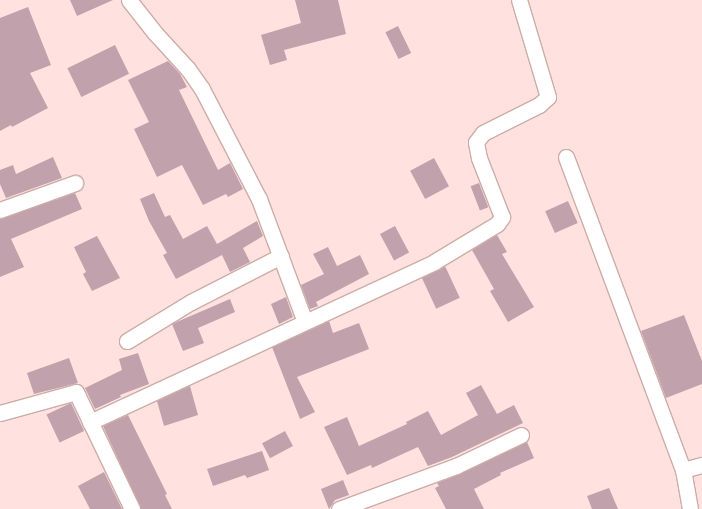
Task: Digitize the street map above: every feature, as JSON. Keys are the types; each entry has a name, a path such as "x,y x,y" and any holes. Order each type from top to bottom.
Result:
{"street":[{"path":"129,0 150,27 188,69 202,89 259,199 305,322"},
{"path":"90,422 434,262 497,224 502,217 479,158 476,142 483,133 539,105 548,97 519,0"},
{"path":"566,158 683,470 690,509"},
{"path":"0,210 75,183"},
{"path":"126,341 191,302 281,256"},
{"path":"0,412 76,392 132,509"},
{"path":"339,509 456,466 521,435"},
{"path":"683,470 702,465"}],"building":[{"path":"70,0 113,0 77,16"},
{"path":"295,0 338,0 346,34 284,50 287,60 270,65 261,35 301,23"},
{"path":"28,7 51,65 30,73 48,108 12,127 11,125 0,131 0,18"},
{"path":"398,26 411,53 399,59 385,32"},
{"path":"115,45 129,74 81,97 67,68"},
{"path":"168,61 180,74 187,87 179,90 218,170 230,163 243,189 228,197 226,194 203,205 182,165 157,177 134,129 149,122 128,80"},
{"path":"53,157 62,178 6,198 0,184 0,170 13,165 16,174"},
{"path":"434,158 449,186 425,199 410,171"},
{"path":"479,183 488,207 480,210 471,186"},
{"path":"75,193 82,209 11,239 24,267 0,277 0,219"},
{"path":"154,193 165,217 170,215 183,239 207,226 217,244 257,221 263,236 243,248 250,262 230,272 222,255 176,279 163,255 167,253 149,221 140,199"},
{"path":"568,201 578,223 555,233 545,211"},
{"path":"395,226 409,252 394,260 380,234"},
{"path":"497,235 507,252 502,254 534,307 508,322 490,291 494,289 472,250"},
{"path":"97,236 120,278 92,291 83,274 86,272 74,247"},
{"path":"328,247 337,266 360,255 369,274 316,302 318,306 310,309 301,285 324,274 313,254"},
{"path":"445,266 460,298 436,309 421,277"},
{"path":"286,297 293,317 279,324 271,304"},
{"path":"230,299 235,312 198,328 204,343 183,351 172,324"},
{"path":"684,315 702,361 702,384 666,398 641,331"},
{"path":"329,321 333,333 359,323 369,349 297,377 315,412 300,419 272,347"},
{"path":"138,353 149,384 120,395 121,397 95,409 85,388 122,370 119,359"},
{"path":"69,358 78,383 34,394 27,373"},
{"path":"481,385 497,414 514,405 523,423 452,457 428,466 418,447 372,468 371,465 347,475 324,427 347,417 359,446 407,424 406,422 428,411 441,435 478,415 466,393"},
{"path":"190,386 198,415 164,426 157,401"},
{"path":"71,403 84,431 60,443 47,414"},
{"path":"128,415 167,494 165,495 172,509 141,509 103,426"},
{"path":"285,431 293,446 270,458 262,443"},
{"path":"527,442 534,458 500,473 501,475 474,489 484,509 446,509 435,488 439,486 437,483"},
{"path":"262,451 269,470 247,478 245,475 213,486 207,469"},
{"path":"104,472 122,509 90,509 78,486"},
{"path":"343,480 349,495 335,500 329,509 321,489"},
{"path":"609,488 618,509 592,509 587,496"}]}
